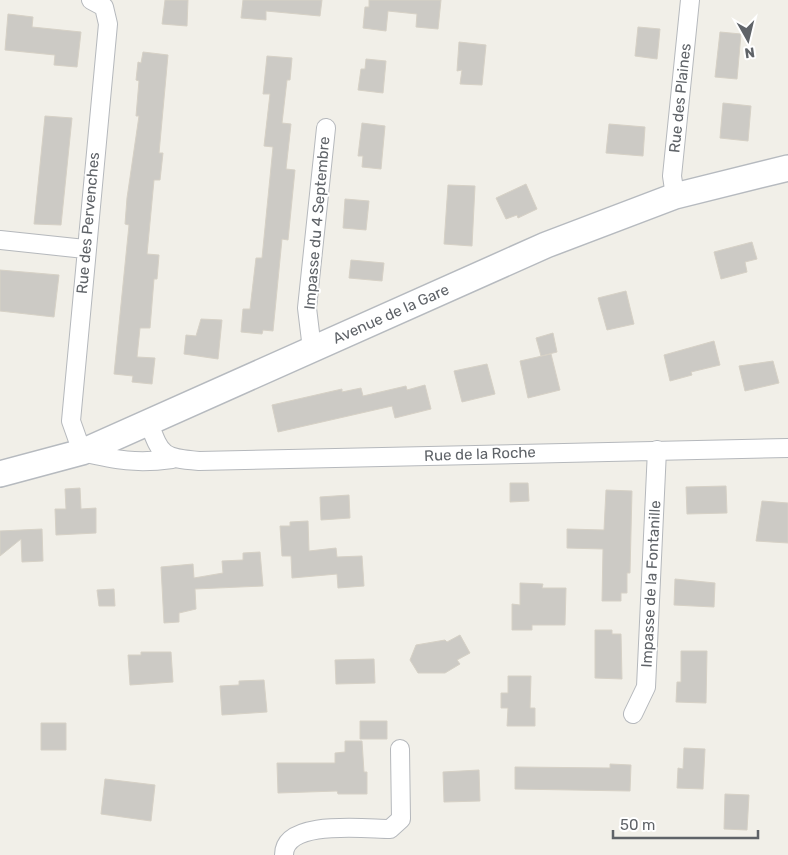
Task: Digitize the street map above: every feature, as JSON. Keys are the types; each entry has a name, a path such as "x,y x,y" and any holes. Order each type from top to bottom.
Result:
{"street":[{"name":"Rue des Pervenches","path":"82,452 71,421 85,249 108,24 104,7 91,0"},
{"name":"Rue des Plaines","path":"675,196 672,176 690,0"},
{"name":"Impasse du 4 Septembre","path":"312,349 307,308 326,128"},
{"name":"Avenue de la Gare","path":"0,474 82,452 546,245 675,196 788,168"},
{"path":"0,240 85,249"},
{"path":"149,423 158,447 172,459"},
{"name":"Rue de la Roche","path":"82,452 117,460 144,463 172,459 201,461 364,459 788,448"},
{"name":"Impasse de la Fontanille","path":"632,714 646,687 657,450"},
{"path":"284,855 284,849 294,836 308,830 390,829 401,819 400,749"}],"building":[{"path":"165,0 188,0 187,26 162,24"},
{"path":"243,0 322,0 320,16 266,11 266,20 241,18"},
{"path":"369,0 441,0 438,29 416,27 417,14 388,11 386,31 363,28 365,7 369,7"},
{"path":"8,14 33,17 32,27 81,32 77,67 54,65 55,55 5,50"},
{"path":"638,27 660,29 657,59 635,56"},
{"path":"720,32 741,34 737,79 715,77"},
{"path":"459,42 486,45 482,85 460,84 462,70 457,71"},
{"path":"143,52 168,55 159,153 163,153 160,180 154,180 147,254 159,255 157,279 154,279 150,328 140,328 137,357 155,358 152,384 132,382 133,376 114,374 129,225 125,224 127,198 139,116 136,116 139,81 136,80 138,62 141,63"},
{"path":"267,56 292,58 290,80 287,80 282,123 291,124 286,169 295,170 288,240 282,239 273,331 263,330 262,334 241,332 243,309 250,309 256,258 262,258 273,147 264,146 270,94 263,94"},
{"path":"366,59 386,61 383,93 358,90 361,69 365,69"},
{"path":"723,103 751,106 748,141 720,138"},
{"path":"45,116 72,118 61,225 34,224"},
{"path":"362,123 385,126 381,169 362,167 363,156 358,156"},
{"path":"609,124 645,127 643,156 606,153"},
{"path":"526,184 537,209 518,218 517,215 506,219 496,198"},
{"path":"448,185 475,186 472,246 444,244"},
{"path":"345,199 369,201 366,230 343,228"},
{"path":"752,242 757,259 745,262 747,272 721,279 714,252"},
{"path":"351,260 384,263 382,281 349,278"},
{"path":"0,270 59,275 54,317 0,311"},
{"path":"626,291 634,324 607,330 598,298"},
{"path":"201,319 222,320 218,359 184,354 186,335 196,336"},
{"path":"553,333 557,352 541,356 536,338"},
{"path":"714,341 720,365 691,372 692,375 670,381 664,355"},
{"path":"551,354 560,390 528,398 520,361"},
{"path":"773,361 779,383 745,391 739,366"},
{"path":"487,364 495,394 462,402 454,371"},
{"path":"425,385 431,409 395,418 392,406 278,432 272,405 342,389 342,392 361,388 363,396 406,386 407,390"},
{"path":"510,483 528,483 529,501 510,502"},
{"path":"726,486 727,513 687,514 686,487"},
{"path":"80,488 81,509 96,508 96,533 56,535 55,509 66,509 65,489"},
{"path":"606,490 632,491 630,573 627,573 627,593 621,593 621,601 602,601 603,549 567,548 567,529 604,530"},
{"path":"349,495 350,518 321,520 320,497"},
{"path":"762,501 788,503 788,543 756,541"},
{"path":"308,521 309,551 336,548 337,557 362,556 364,586 338,588 337,574 292,578 291,556 282,556 280,526 290,526 290,522"},
{"path":"42,529 43,561 22,562 21,539 0,556 0,531"},
{"path":"260,552 263,586 195,589 196,609 179,613 179,622 164,623 161,567 193,564 194,578 223,573 222,561 243,560 243,553"},
{"path":"675,579 715,583 714,607 674,605"},
{"path":"520,583 543,584 542,588 566,588 565,625 532,625 532,630 512,630 512,604 520,605"},
{"path":"114,589 115,606 99,606 97,590"},
{"path":"595,630 612,630 612,634 621,634 622,679 595,678"},
{"path":"460,635 470,653 457,660 460,664 445,673 418,673 410,660 416,645 445,640 447,642"},
{"path":"681,651 707,651 706,703 676,702 677,682 681,682"},
{"path":"141,652 171,652 173,682 130,685 128,655 141,655"},
{"path":"374,659 375,683 336,684 335,660"},
{"path":"508,676 531,676 530,708 535,708 535,726 507,726 508,708 501,708 501,693 508,693"},
{"path":"264,680 267,712 222,715 220,686 239,685 239,681"},
{"path":"360,721 387,721 387,739 360,739"},
{"path":"41,723 66,723 66,750 41,750"},
{"path":"345,741 362,741 364,772 367,772 367,794 338,794 337,791 278,793 277,763 335,763 335,753 345,752"},
{"path":"684,748 705,749 703,789 677,788 678,768 683,769"},
{"path":"610,764 631,765 630,791 515,789 515,767 610,768"},
{"path":"479,770 480,801 444,802 443,772"},
{"path":"105,779 155,785 151,821 101,814"},
{"path":"725,794 749,795 747,830 724,829"}]}
